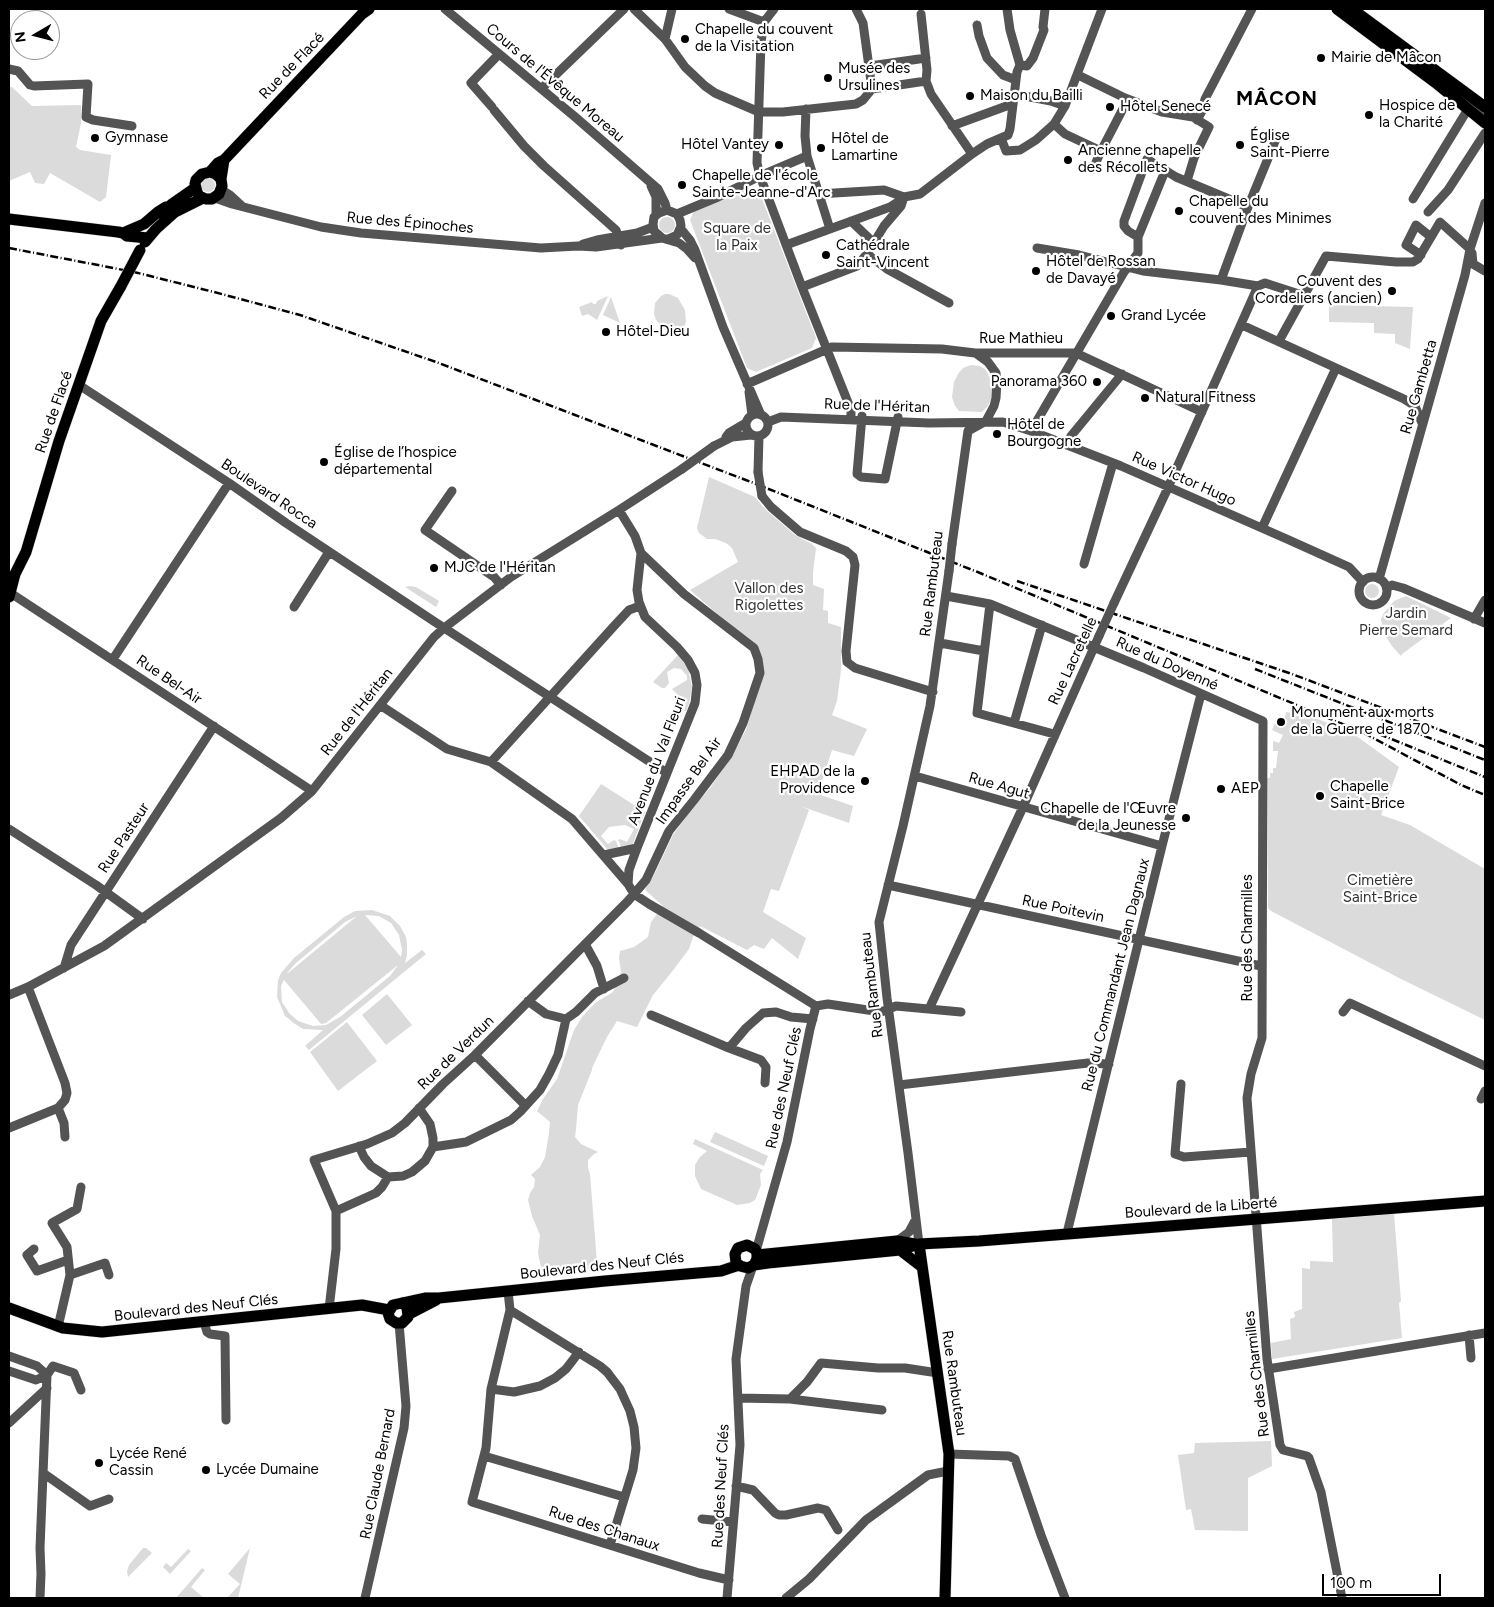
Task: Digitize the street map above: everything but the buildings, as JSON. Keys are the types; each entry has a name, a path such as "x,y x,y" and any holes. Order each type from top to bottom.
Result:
{"main road":[{"path":"1337,9 1436,83 1485,123"},
{"path":"1352,9 1485,108"},
{"name":"Rue de Flacé","path":"123,233 144,224 158,212 195,188 196,180 199,176 210,172 218,163 224,160 365,11"},
{"path":"219,189 224,160"},
{"path":"210,172 216,174 219,189"},
{"path":"195,188 199,196 203,198"},
{"name":"Rue de Flacé","path":"146,237 175,212 203,198 209,199 219,189"},
{"name":"Rue de Flacé","path":"9,594 15,574 26,552 59,441 101,320 157,219 172,204"},
{"path":"9,219 146,237"},
{"name":"Boulevard de la Liberté","path":"919,1244 1485,1200"},
{"name":"Boulevard des Neuf Clés","path":"402,1303 425,1298 707,1271 749,1257 772,1254 919,1244"},
{"name":"Rue Rambuteau","path":"919,1244 948,1454 945,1598"},
{"path":"899,1245 922,1267"},
{"name":"Boulevard des Neuf Clés","path":"749,1257 899,1245"},
{"name":"Boulevard des Neuf Clés","path":"409,1314 439,1298"},
{"path":"402,1303 407,1307 409,1314 406,1319 399,1323 390,1319 388,1313 392,1304 402,1303"},
{"name":"Boulevard des Neuf Clés","path":"9,1308 58,1327 102,1332 362,1305 389,1310"}],"street":[{"name":"Cours de l'Évêque Moreau","path":"445,9 647,179 661,194 667,210"},
{"path":"541,89 624,9"},
{"path":"634,9 665,40 684,67 705,86 715,93 759,112 806,110 856,104 863,100 872,89 926,81"},
{"path":"665,40 672,9"},
{"path":"730,9 764,22"},
{"path":"774,9 764,22 761,49 757,163 760,176 802,288 851,410 852,419"},
{"path":"856,9 863,24 872,89"},
{"path":"786,245 890,207 904,197 920,194 972,154 987,144 1008,135 1020,65 1010,30 1007,9"},
{"path":"1020,65 1027,66 1033,58 1044,30 1046,9"},
{"path":"1001,138 1006,151 1020,150 1036,140 1054,124 1065,106 1078,75 1102,9"},
{"path":"1197,120 1205,99 1252,9"},
{"path":"921,14 927,70 926,81 931,94 972,154"},
{"path":"977,25 979,36 988,58 1003,75 1016,80"},
{"path":"499,54 471,83 524,146 616,230 620,240"},
{"path":"870,66 926,58"},
{"path":"9,69 18,71 30,85 34,86 88,84 86,117 93,120 132,126"},
{"path":"1078,75 1128,99 1162,112 1193,117 1209,127 1194,158 1187,181"},
{"path":"1436,83 1462,97 1485,114"},
{"path":"1014,94 1051,101 1065,106"},
{"path":"1093,169 1128,99"},
{"path":"952,126 1012,104"},
{"path":"1413,200 1468,109"},
{"path":"806,110 805,136 807,156 830,229"},
{"path":"1054,124 1065,134 1101,151"},
{"path":"1428,212 1448,190 1485,133"},
{"path":"1221,280 1276,139"},
{"path":"677,214 807,156"},
{"path":"1138,237 1128,231 1124,226 1124,221 1147,159 1176,177 1248,207"},
{"path":"1031,431 1076,353 1138,253 1138,237 1165,171"},
{"name":"Cours de l'Évêque Moreau","path":"647,179 655,196 656,215"},
{"name":"Rue des Épinoches","path":"219,189 232,204 321,227 361,233 541,248 578,246 596,248 653,227"},
{"path":"818,194 884,190 904,197"},
{"path":"802,288 857,266 867,254 884,226 901,206 904,197"},
{"name":"Rue Gambetta","path":"1379,579 1465,275 1471,247 1485,203"},
{"path":"665,239 677,235 681,229 681,223 677,214 667,210 656,215 653,220 656,234 665,239 679,243 687,249 699,264"},
{"path":"851,221 874,243"},
{"path":"1280,341 1326,256 1413,262 1418,260 1440,222 1471,247 1473,264 1483,270"},
{"path":"1421,255 1406,245 1416,225 1431,237"},
{"path":"681,229 690,240 754,397 753,418 747,429 755,435 762,496 800,532 846,551 853,557 855,565 846,651 847,662 855,668 933,692"},
{"name":"Rue des Épinoches","path":"620,240 665,239"},
{"path":"1037,248 1078,255 1144,271 1258,286 1265,283 1304,296"},
{"path":"867,254 887,269 949,303"},
{"path":"1465,275 1475,270 1483,270"},
{"name":"Rue Lacretelle","path":"929,1009 1023,807 1054,734 1258,286"},
{"path":"1242,324 1404,399 1415,406 1422,423"},
{"path":"748,385 827,348"},
{"name":"Rue Mathieu","path":"827,348 942,349 975,353 1076,353 1202,412"},
{"path":"956,356 975,353 992,366 997,381 994,406 986,422"},
{"path":"1262,528 1336,368"},
{"path":"1067,444 1071,436 1122,374"},
{"name":"Boulevard Rocca","path":"79,385 229,483 444,628 667,773"},
{"name":"Rue de l'Héritan","path":"768,422 781,417 986,422"},
{"path":"753,418 768,422 766,433 755,435"},
{"name":"Rue de l'Héritan","path":"724,440 729,433 753,418"},
{"path":"862,418 857,474 861,477 885,479 898,419"},
{"name":"Rue Victor Hugo","path":"986,422 1003,422 1031,431 1113,463 1349,567 1363,582"},
{"name":"Rue Rambuteau","path":"919,1244 879,922 933,692 968,432 986,422"},
{"name":"Rue de l'Héritan","path":"9,995 28,987 104,946 281,818 312,791 434,637 501,584 544,555 619,510 724,440 732,437 755,435"},
{"path":"1084,564 1113,463"},
{"path":"113,659 229,483"},
{"path":"452,491 425,530 494,577 501,584"},
{"path":"491,762 629,610 640,606 637,590 641,553 635,536 619,510"},
{"path":"294,607 329,552"},
{"name":"Impasse Bel Air","path":"634,894 645,882 669,831 728,754 743,724 760,673 754,648 684,594 641,553"},
{"path":"1369,578 1379,579 1386,588 1386,595 1382,601 1372,605 1364,601 1359,592 1363,582 1369,578"},
{"path":"1386,588 1392,585 1403,588 1485,623"},
{"name":"Rue Bel-Air","path":"9,594 113,659 312,791"},
{"name":"Rue du Doyenné","path":"946,596 990,604 1263,721"},
{"path":"1474,619 1485,600"},
{"path":"990,604 977,713 1054,734"},
{"name":"Avenue du Val Fleuri","path":"628,884 629,870 637,848 695,703 697,685 695,673 688,660 645,617 640,606"},
{"path":"1014,723 1042,625"},
{"path":"940,643 984,651"},
{"name":"Rue du Commandant Jean Dagnaux","path":"1067,1233 1138,940 1201,694"},
{"path":"380,705 448,749 491,762 572,819 628,884 634,894 816,1006 828,1004 882,1012 896,1006 961,1012"},
{"name":"Rue des Charmilles","path":"1263,721 1262,1038 1251,1074 1247,1098 1268,1369 1282,1450 1309,1458 1321,1492 1342,1598"},
{"name":"Rue Pasteur","path":"64,968 71,945 214,726"},
{"name":"Rue Agut","path":"914,776 1162,846"},
{"path":"9,829 143,919"},
{"path":"604,856 637,848"},
{"name":"Rue Poitevin","path":"888,885 1261,966"},
{"name":"Rue de Verdun","path":"336,1211 314,1160 392,1133 475,1055 634,894"},
{"path":"585,944 597,966 604,989"},
{"path":"433,1147 466,1142 511,1120 540,1090 549,1074 558,1055 566,1019 595,993 624,978"},
{"path":"9,1128 58,1108 65,1100 67,1093 65,1083 28,987"},
{"path":"528,1001 546,1014 566,1019"},
{"path":"1343,1012 1350,1003 1485,1066"},
{"name":"Rue des Neuf Clés","path":"727,1598 740,1445 736,1359 749,1257 761,1233 788,1142 816,1006"},
{"path":"729,1048 746,1028 763,1014 776,1012 791,1017 813,1019"},
{"path":"651,1015 761,1060 766,1067 765,1083"},
{"path":"475,1055 525,1105"},
{"path":"899,1085 1088,1063 1109,1064"},
{"path":"1181,1084 1175,1154 1184,1157 1251,1152"},
{"path":"58,1108 64,1123 65,1137"},
{"path":"359,1146 371,1166 388,1177 403,1176 419,1168 433,1147 433,1138 430,1124 419,1108"},
{"path":"329,1309 336,1249 336,1211 376,1193 388,1177"},
{"path":"58,1327 70,1275 67,1247 52,1222 77,1209 81,1186"},
{"path":"899,1245 916,1219"},
{"path":"34,1249 27,1255 37,1271 68,1260"},
{"path":"70,1275 105,1263 109,1275"},
{"path":"508,1291 510,1310 491,1389 484,1456 624,1497"},
{"path":"510,1310 579,1352 607,1372 620,1389 630,1411 636,1448 633,1470 610,1545"},
{"path":"204,1322 207,1332 210,1334 225,1336 226,1420"},
{"name":"Rue Claude Bernard","path":"365,1598 404,1428 406,1406 399,1323"},
{"path":"1268,1369 1485,1333"},
{"path":"1469,1335 1471,1358"},
{"path":"491,1389 514,1392 540,1386 555,1378 566,1369 579,1352"},
{"path":"9,1356 37,1366 47,1375 40,1598"},
{"path":"790,1399 821,1364 905,1368 938,1373"},
{"path":"9,1371 36,1380 47,1375 53,1366 74,1373 81,1390"},
{"path":"9,1423 47,1388"},
{"path":"738,1398 790,1399 882,1410"},
{"path":"948,1454 1009,1456 1015,1459 1065,1598"},
{"name":"Rue des Chanaux","path":"484,1456 472,1502 699,1573 729,1580"},
{"path":"786,1598 809,1580 866,1520 928,1474 948,1471"},
{"path":"43,1473 90,1506 109,1500"},
{"path":"736,1486 753,1490 779,1515 818,1508 826,1510 838,1530"},
{"path":"702,1519 733,1522"}],"green space":[{"path":"9,87 12,87 32,106 81,105 81,123 76,147 80,150 111,155 106,197 100,202 50,173 44,184 35,183 30,172 9,181"},
{"path":"205,178 211,178 215,185 211,192 205,192 201,188 201,182"},
{"name":"Square de la Paix","path":"750,187 759,191 816,338 812,348 756,372 747,368 690,220 694,211"},
{"path":"667,217 673,219 675,225 673,231 667,233 661,231 659,225 661,219"},
{"path":"665,294 678,298 685,310 686,322 684,327 678,332 666,331 656,320 654,314 655,303"},
{"path":"608,296 597,320 588,314 582,316 579,307 592,302 596,304 597,301"},
{"path":"611,297 620,323 603,315"},
{"path":"1329,305 1413,307 1410,349 1395,343 1395,334 1374,333 1374,323 1329,322"},
{"path":"971,365 980,366 986,370 992,382 993,394 988,406 982,412 959,411 952,397 954,382 958,374 963,368"},
{"name":"Vallon des Rigolettes","path":"709,477 755,497 765,509 795,535 816,548 813,585 824,589 823,610 828,611 828,623 841,627 841,670 837,701 832,715 867,729 854,756 832,750 818,794 853,806 849,823 800,806 809,810 779,891 771,889 763,912 806,938 798,959 772,938 764,949 754,945 747,950 700,926 693,937 689,949 653,995 637,1027 617,1021 607,1037 592,1068 578,1105 575,1137 581,1144 598,1152 588,1160 597,1263 593,1268 563,1273 550,1266 541,1267 538,1253 540,1235 528,1200 534,1187 535,1179 531,1175 540,1167 545,1157 549,1133 550,1122 537,1111 557,1079 574,1030 582,1017 595,1003 613,992 621,972 620,951 634,947 648,937 651,922 663,906 645,890 673,835 710,788 730,759 746,730 764,670 759,650 690,590 738,562 732,548 726,543 715,539 707,539 699,533 697,528"},
{"path":"1369,584 1375,584 1379,591 1375,598 1369,598 1365,594 1365,588"},
{"path":"405,587 416,587 439,601 436,607"},
{"name":"Jardin Pierre Semard","path":"1406,596 1451,618 1401,656 1386,637 1381,620 1383,614 1394,601"},
{"path":"678,655 688,668 692,687 686,711 684,711 684,701 672,689 687,680 687,676 681,669 674,668 667,672 669,683 665,688 653,682"},
{"name":"Cimetière Saint-Brice","path":"1286,712 1307,715 1351,732 1399,767 1381,815 1410,825 1485,869 1485,1020 1401,979 1268,908 1267,778 1270,778 1270,773 1273,773 1273,768 1276,768 1278,751 1273,751 1273,742 1279,743 1283,735 1272,730 1277,719 1284,722"},
{"path":"601,784 645,812 632,846 621,848 619,841 617,841 620,839 627,842 634,829 625,825 609,827 601,836 608,844 614,840 616,841 619,849 608,850 579,816"},
{"path":"372,910 390,916 400,926 406,937 407,944 405,963 422,950 426,954 309,1050 305,1046 323,1030 303,1029 285,1016 277,997 278,980 281,973 294,958 344,917 355,911","holes":["365,915 379,916 391,923 399,935 402,950 401,957","357,916 287,973 296,963 345,922","398,965 390,976 340,1017 326,1025 313,1026 298,1021 289,1013 282,1002 281,986 284,980 321,1024 326,1023"]},
{"path":"387,994 412,1025 386,1045 362,1015"},
{"path":"347,1022 377,1061 338,1091 310,1052"},
{"path":"715,1132 768,1156 764,1166 710,1142"},
{"path":"695,1139 763,1170 760,1174 761,1185 755,1200 750,1203 737,1205 701,1189 695,1176 695,1165 707,1151 693,1144"},
{"path":"1394,1214 1402,1338 1272,1359 1271,1343 1291,1339 1290,1319 1295,1317 1294,1312 1302,1309 1302,1268 1310,1269 1310,1261 1333,1262 1332,1219"},
{"path":"1271,1441 1272,1466 1248,1478 1248,1531 1195,1530 1191,1509 1186,1510 1178,1455 1194,1453 1195,1443"},
{"path":"143,1548 152,1553 128,1577 129,1565"},
{"path":"250,1548 238,1598 227,1598 240,1584 228,1574"},
{"path":"188,1549 191,1551 170,1574 163,1567 166,1563 171,1567"},
{"path":"202,1568 205,1570 191,1587 204,1598 176,1598"}],"railway":[{"path":"9,248 134,272 214,292 300,315 436,362 751,482 980,573 1364,733 1461,785 1485,795"},
{"path":"1017,581 1292,674 1485,747"},
{"path":"1255,669 1485,760"},
{"path":"1379,734 1485,777"}],"place":[{"name":"Chapelle du couvent de la Visitation","path":"685,39"},
{"name":"Mairie de Mâcon","path":"1321,58"},
{"name":"Musée des Ursulines","path":"828,78"},
{"name":"Maison du Bailli","path":"970,96"},
{"name":"Hôtel Senecé","path":"1110,107"},
{"name":"Hospice de la Charité","path":"1369,115"},
{"name":"Gymnase","path":"95,138"},
{"name":"Hôtel Vantey","path":"779,145"},
{"name":"Église Saint-Pierre","path":"1240,145"},
{"name":"Hôtel de Lamartine","path":"821,148"},
{"name":"Ancienne chapelle des Récollets","path":"1068,160"},
{"name":"Chapelle de l'école Sainte-Jeanne-d'Arc","path":"682,185"},
{"name":"Chapelle du couvent des Minimes","path":"1179,211"},
{"name":"Cathédrale Saint-Vincent","path":"826,255"},
{"name":"Hôtel de Rossan de Davayé","path":"1036,271"},
{"name":"Couvent des Cordeliers (ancien)","path":"1392,291"},
{"name":"Grand Lycée","path":"1111,316"},
{"name":"Hôtel-Dieu","path":"606,332"},
{"name":"Panorama 360","path":"1097,382"},
{"name":"Natural Fitness","path":"1145,398"},
{"name":"Hôtel de Bourgogne","path":"997,434"},
{"name":"Église de l’hospice départemental","path":"324,462"},
{"name":"MJC de l'Héritan","path":"434,568"},
{"name":"Monument aux morts de la Guerre de 1870","path":"1281,722"},
{"name":"EHPAD de la Providence","path":"865,781"},
{"name":"AEP","path":"1221,789"},
{"name":"Chapelle Saint-Brice","path":"1320,796"},
{"name":"Chapelle de l'Œuvre de la Jeunesse","path":"1186,818"},
{"name":"Lycée René Cassin","path":"99,1463"},
{"name":"Lycée Dumaine","path":"206,1470"}],"district":[{"name":"MÂCON","path":"1277,99"}]}
